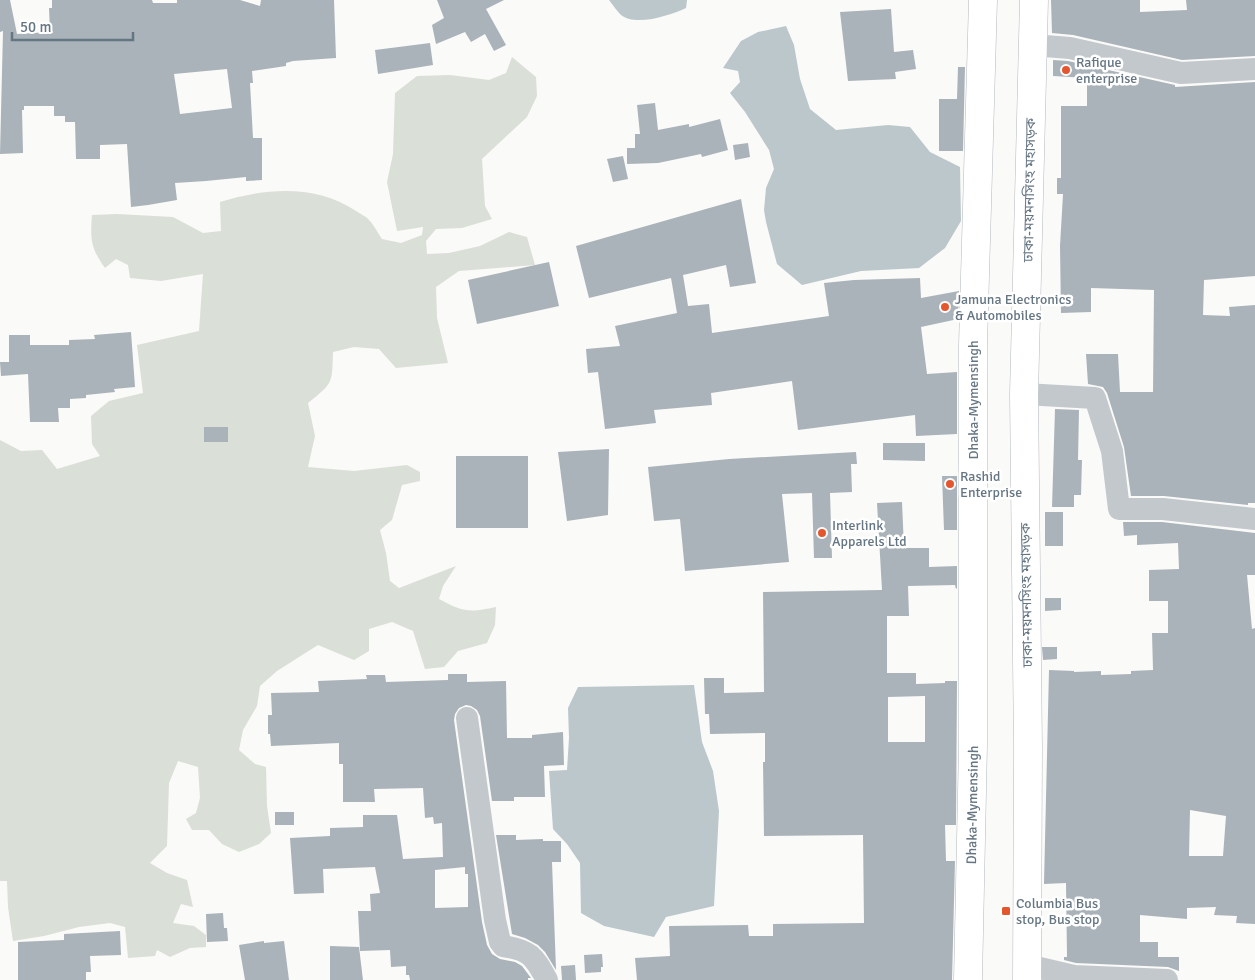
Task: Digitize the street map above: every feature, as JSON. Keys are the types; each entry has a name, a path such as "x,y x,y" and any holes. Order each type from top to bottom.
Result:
{"highway":[{"name":"Dhaka-Mymensingh","path":"968,980 973,745 972,346 983,0"},
{"name":"ঢাকা-ময়মনসিংহ মহাসড়ক","path":"1027,973 1028,748 1024,394 1034,0"}],"street":[{"path":"1032,45 1070,48 1181,73 1255,69"},
{"path":"1024,394 1095,398 1112,451 1119,509 1163,509 1255,519"},
{"path":"467,718 495,920 500,942 503,946 527,952 538,963 547,980"},
{"path":"1027,973 1167,980"}],"shaded area":[{"path":"609,0 687,0 686,8 680,11 654,19 635,20 621,15"},
{"path":"786,26 794,45 800,79 810,109 836,130 888,125 910,127 930,152 960,167 961,221 945,248 919,268 861,271 802,285 777,264 764,210 766,188 774,169 769,150 745,112 730,93 740,82 738,71 723,68 741,41 758,32"},
{"path":"512,57 536,77 537,96 527,117 482,159 485,206 492,219 462,228 436,229 426,241 427,254 449,253 480,246 509,232 527,237 535,265 459,271 436,287 437,318 448,363 396,368 379,349 354,347 333,352 330,382 327,387 308,403 315,436 308,467 354,471 407,465 420,472 420,481 402,485 392,520 380,530 390,581 399,588 456,566 443,586 439,599 454,607 472,611 496,607 495,625 487,643 458,651 444,667 425,669 413,631 392,622 369,629 369,651 354,660 318,645 277,671 260,686 257,706 243,730 239,750 255,764 266,767 267,806 271,833 259,844 239,852 222,844 209,830 192,830 186,819 196,813 200,798 198,767 178,761 169,783 167,846 150,863 167,873 187,880 193,907 181,904 173,923 194,926 206,935 206,947 190,948 170,957 157,950 155,956 128,958 125,927 110,923 79,927 44,936 13,941 8,907 7,881 0,881 0,440 21,451 42,450 57,469 100,456 92,444 91,416 109,401 143,393 137,345 199,331 203,274 161,281 130,278 128,265 116,259 105,268 92,243 92,215 117,214 173,217 203,233 221,231 220,202 255,194 290,191 324,196 340,202 368,219 382,239 401,243 422,235 423,227 397,231 387,182 393,154 395,93 417,76 450,75 489,80 506,73"},
{"path":"694,685 702,742 713,771 719,811 714,906 666,917 654,937 604,926 581,913 580,863 567,844 553,829 549,771 567,770 568,708 578,687"}],"building":[{"path":"0,0 10,0 17,34 50,32 49,8 52,8 52,0 152,0 153,3 177,3 177,0 240,0 260,6 261,0 334,0 336,58 293,61 286,63 286,66 252,71 253,83 250,83 253,138 262,138 262,180 246,181 246,177 175,183 177,200 131,207 127,144 100,145 100,159 76,159 75,122 65,122 65,116 54,116 54,106 24,106 24,110 22,110 23,153 0,154 3,31 0,32","holes":["227,69 232,108 180,114 174,74"]},
{"path":"437,0 504,0 486,9 506,45 494,51 485,34 471,42 465,32 436,44 432,25 444,18"},
{"path":"1051,0 1140,0 1140,12 1187,10 1186,0 1255,0 1255,56 1182,60 1073,35 1052,33"},
{"path":"891,9 894,52 913,50 916,69 895,72 896,79 848,81 840,12"},
{"path":"430,43 433,65 378,74 375,50"},
{"path":"1053,60 1068,61 1175,85 1175,87 1255,82 1255,276 1204,280 1203,315 1230,316 1229,307 1255,305 1255,503 1248,503 1248,505 1164,496 1131,496 1124,447 1107,393 1103,387 1088,384 1086,354 1118,354 1120,392 1153,392 1154,290 1091,288 1091,312 1061,313 1060,246 1063,194 1057,194 1057,178 1061,178 1061,106 1087,106 1087,78 1053,76"},
{"path":"958,67 965,67 963,151 939,151 939,99 957,99"},
{"path":"655,103 658,130 689,124 689,127 720,119 728,150 702,157 701,154 658,163 627,164 627,148 635,148 635,134 640,134 637,105"},
{"path":"748,143 750,157 735,160 733,145"},
{"path":"623,156 628,179 613,182 607,159"},
{"path":"741,199 756,283 730,287 726,265 683,275 688,306 709,304 712,333 829,316 824,283 920,278 921,298 959,291 958,319 921,327 927,374 957,372 957,434 916,436 915,415 798,430 792,381 711,393 712,405 654,410 656,423 605,429 598,372 588,373 586,349 620,346 615,326 677,313 671,278 589,298 576,246"},
{"path":"549,262 559,306 477,324 468,280"},
{"path":"131,332 135,387 114,389 115,392 86,395 86,398 70,399 70,408 58,408 59,422 30,422 28,374 1,376 0,362 9,362 9,335 30,335 30,345 69,345 69,340 95,339 94,335"},
{"path":"1055,409 1079,410 1078,460 1082,460 1081,495 1074,495 1074,507 1052,507"},
{"path":"204,427 228,427 228,442 204,442"},
{"path":"883,443 925,443 925,461 883,460"},
{"path":"609,449 608,515 567,521 558,452"},
{"path":"856,452 857,464 851,464 852,492 830,493 832,558 814,558 812,493 782,494 789,562 685,571 680,519 654,521 648,467 729,459"},
{"path":"456,456 528,456 528,528 456,528"},
{"path":"942,476 957,476 957,530 944,530"},
{"path":"902,502 904,548 929,548 929,567 957,566 956,589 955,585 908,586 909,616 887,616 887,673 916,673 916,684 957,681 956,825 945,825 946,861 955,861 952,980 637,980 635,958 670,956 669,926 748,925 749,936 773,936 773,924 864,923 863,835 764,836 763,762 765,762 765,733 710,734 709,714 705,714 704,678 724,678 724,693 764,692 763,592 882,590 877,503","holes":["925,696 925,742 888,742 888,697"]},
{"path":"1045,512 1063,512 1063,546 1045,546"},
{"path":"1123,522 1162,522 1255,533 1255,575 1247,575 1252,629 1255,628 1255,924 1236,923 1237,916 1214,915 1216,907 1187,908 1187,919 1140,915 1140,942 1158,942 1158,957 1179,957 1179,971 1168,967 1076,963 1064,960 1064,957 1067,957 1066,883 1044,884 1049,670 1074,672 1101,671 1101,675 1131,674 1131,671 1153,670 1152,633 1168,633 1168,601 1149,601 1149,570 1179,569 1178,543 1137,545 1137,535 1124,536","holes":["1190,810 1226,816 1223,856 1189,856"]},
{"path":"1045,598 1061,598 1061,610 1045,611"},
{"path":"1042,647 1057,647 1057,659 1043,660"},
{"path":"448,674 467,674 467,682 506,681 507,738 532,738 532,735 563,732 564,765 544,766 545,797 514,797 514,801 492,801 480,716 477,710 466,705 459,708 454,720 482,922 487,945 492,954 500,959 515,962 522,966 531,978 528,978 528,980 410,980 409,975 406,975 406,966 391,967 390,950 360,951 358,911 371,911 370,894 380,893 375,867 323,869 324,893 294,894 290,838 330,836 330,828 363,827 363,815 397,815 403,859 443,857 442,823 434,824 433,817 425,818 423,788 374,789 375,802 343,802 343,764 339,764 339,743 271,746 270,734 268,734 268,715 272,715 271,693 319,692 318,681 367,679 366,675 385,675 386,682 448,680","holes":["465,867 465,874 468,874 468,907 435,908 435,870"]},
{"path":"275,812 294,812 294,825 275,825"},
{"path":"496,835 516,835 516,840 543,839 543,841 561,841 561,862 552,862 556,970 545,952 538,945 512,934"},
{"path":"223,913 224,928 227,928 228,941 207,942 206,914"},
{"path":"120,931 121,955 90,956 91,972 86,972 86,980 18,980 18,942 64,940 64,934"},
{"path":"264,941 264,943 284,941 289,980 245,980 239,945"},
{"path":"330,946 359,947 363,980 330,980"},
{"path":"602,954 603,967 601,967 601,972 585,973 584,955"},
{"path":"575,965 576,980 562,980 561,966"}],"place":[{"name":"Rafique enterprise","path":"1066,70"},
{"name":"Jamuna Electronics & Automobiles","path":"945,307"},
{"name":"Rashid Enterprise","path":"950,484"},
{"name":"Interlink Apparels Ltd","path":"822,533"},
{"name":"Columbia Bus stop, Bus stop","path":"1006,911"}]}
